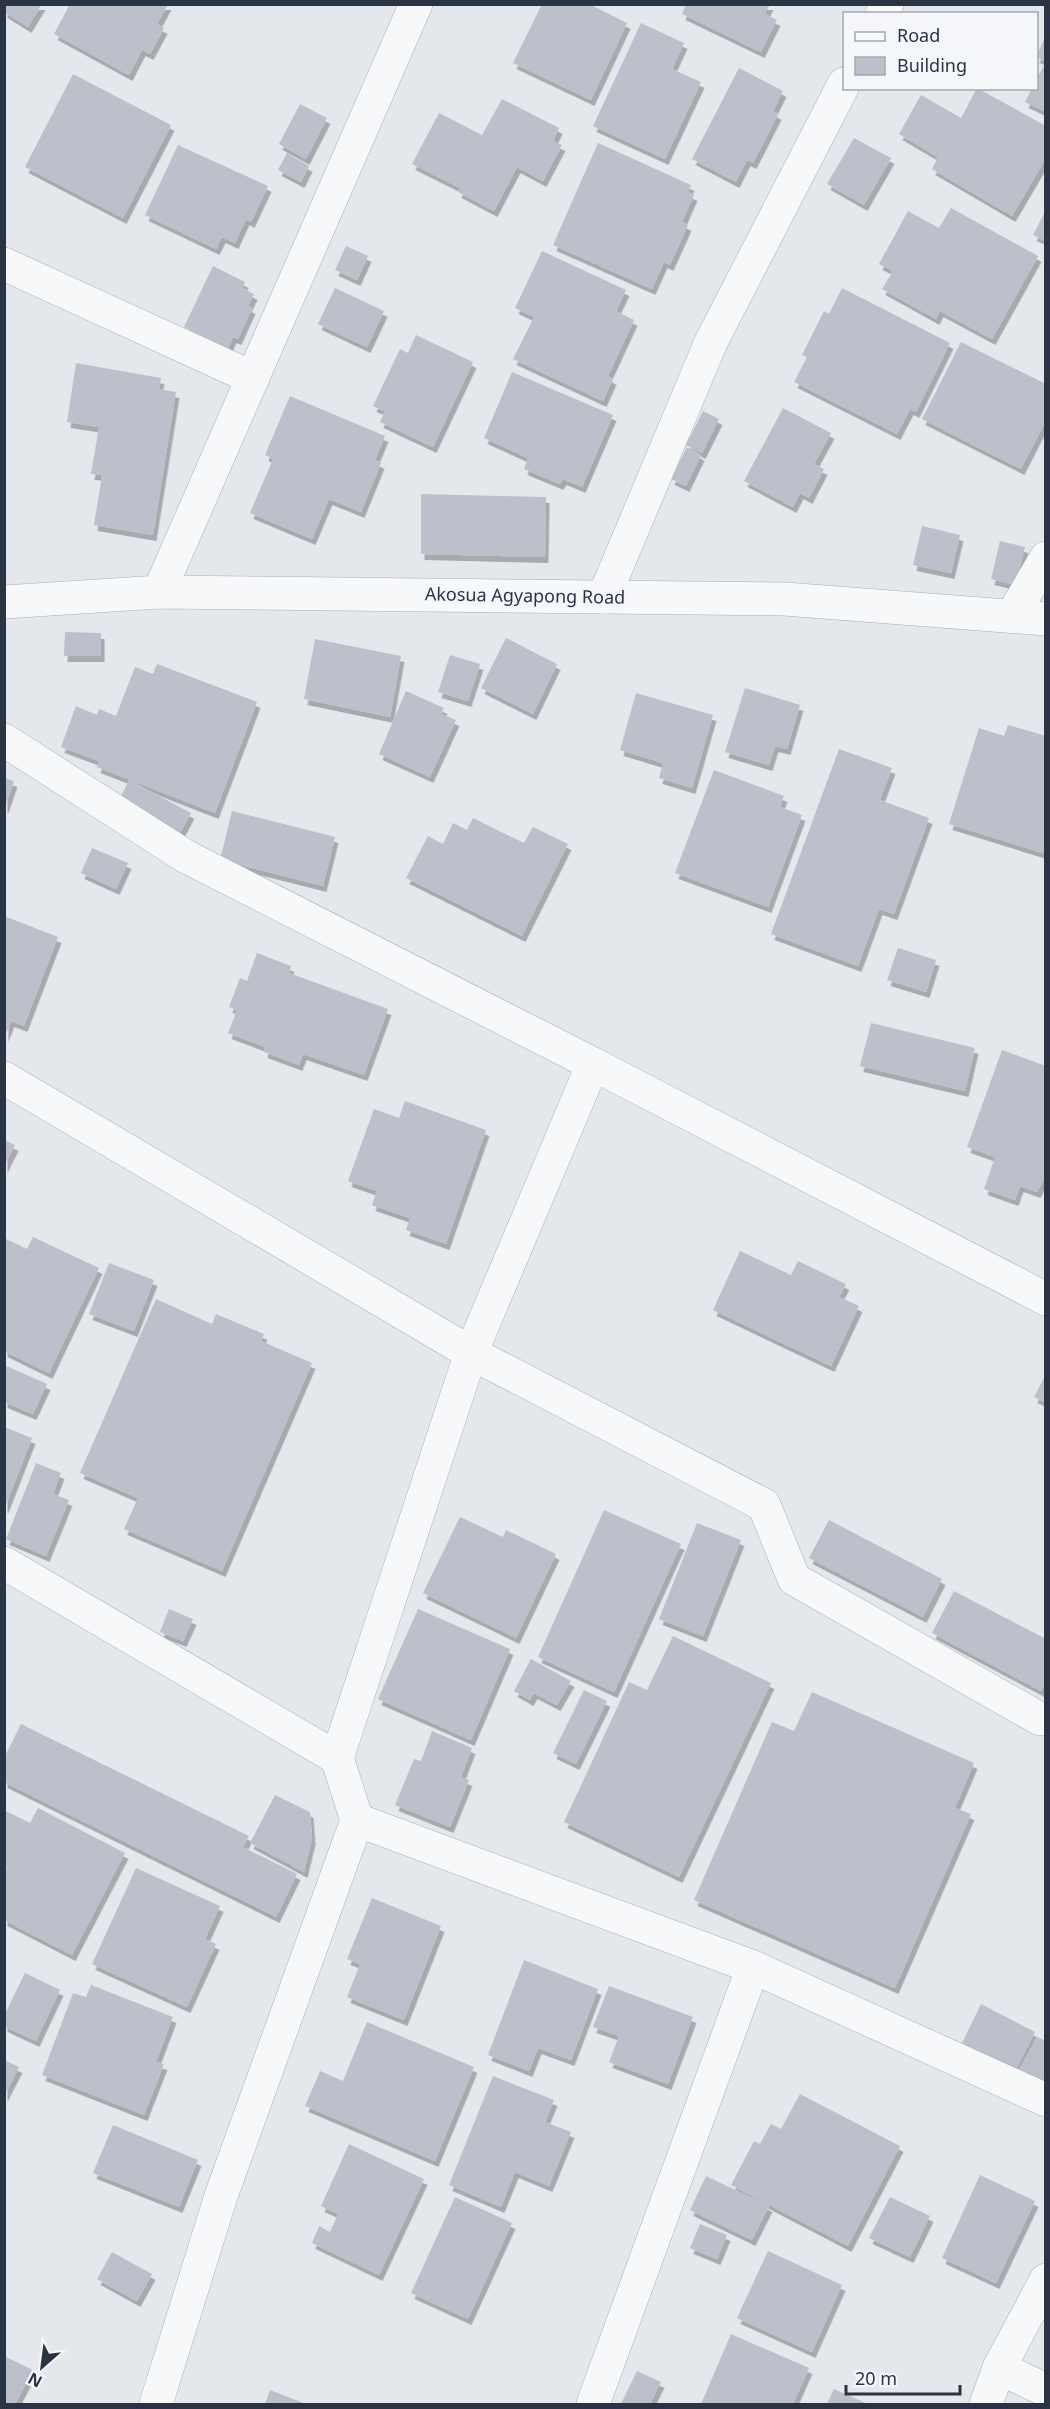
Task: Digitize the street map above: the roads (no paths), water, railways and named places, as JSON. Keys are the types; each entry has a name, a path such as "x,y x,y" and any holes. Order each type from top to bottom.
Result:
{"street":[{"path":"159,592 416,4"},
{"path":"604,597 711,342 843,86"},
{"path":"4,264 253,378"},
{"path":"1012,616 1046,558"},
{"name":"Akosua Agyapong Road","path":"4,602 159,592 785,599 1046,619"},
{"path":"4,740 185,856 1046,1299"},
{"path":"156,2404 221,2196 357,1820 337,1758 471,1353 592,1064"},
{"path":"4,1078 471,1353 764,1506 794,1579 1040,1719"},
{"path":"4,1563 337,1758"},
{"path":"357,1820 753,1968 1046,2100"},
{"path":"592,2404 753,1968"},
{"path":"986,2404 999,2368 1046,2280"},
{"path":"999,2368 1046,2390"}]}
